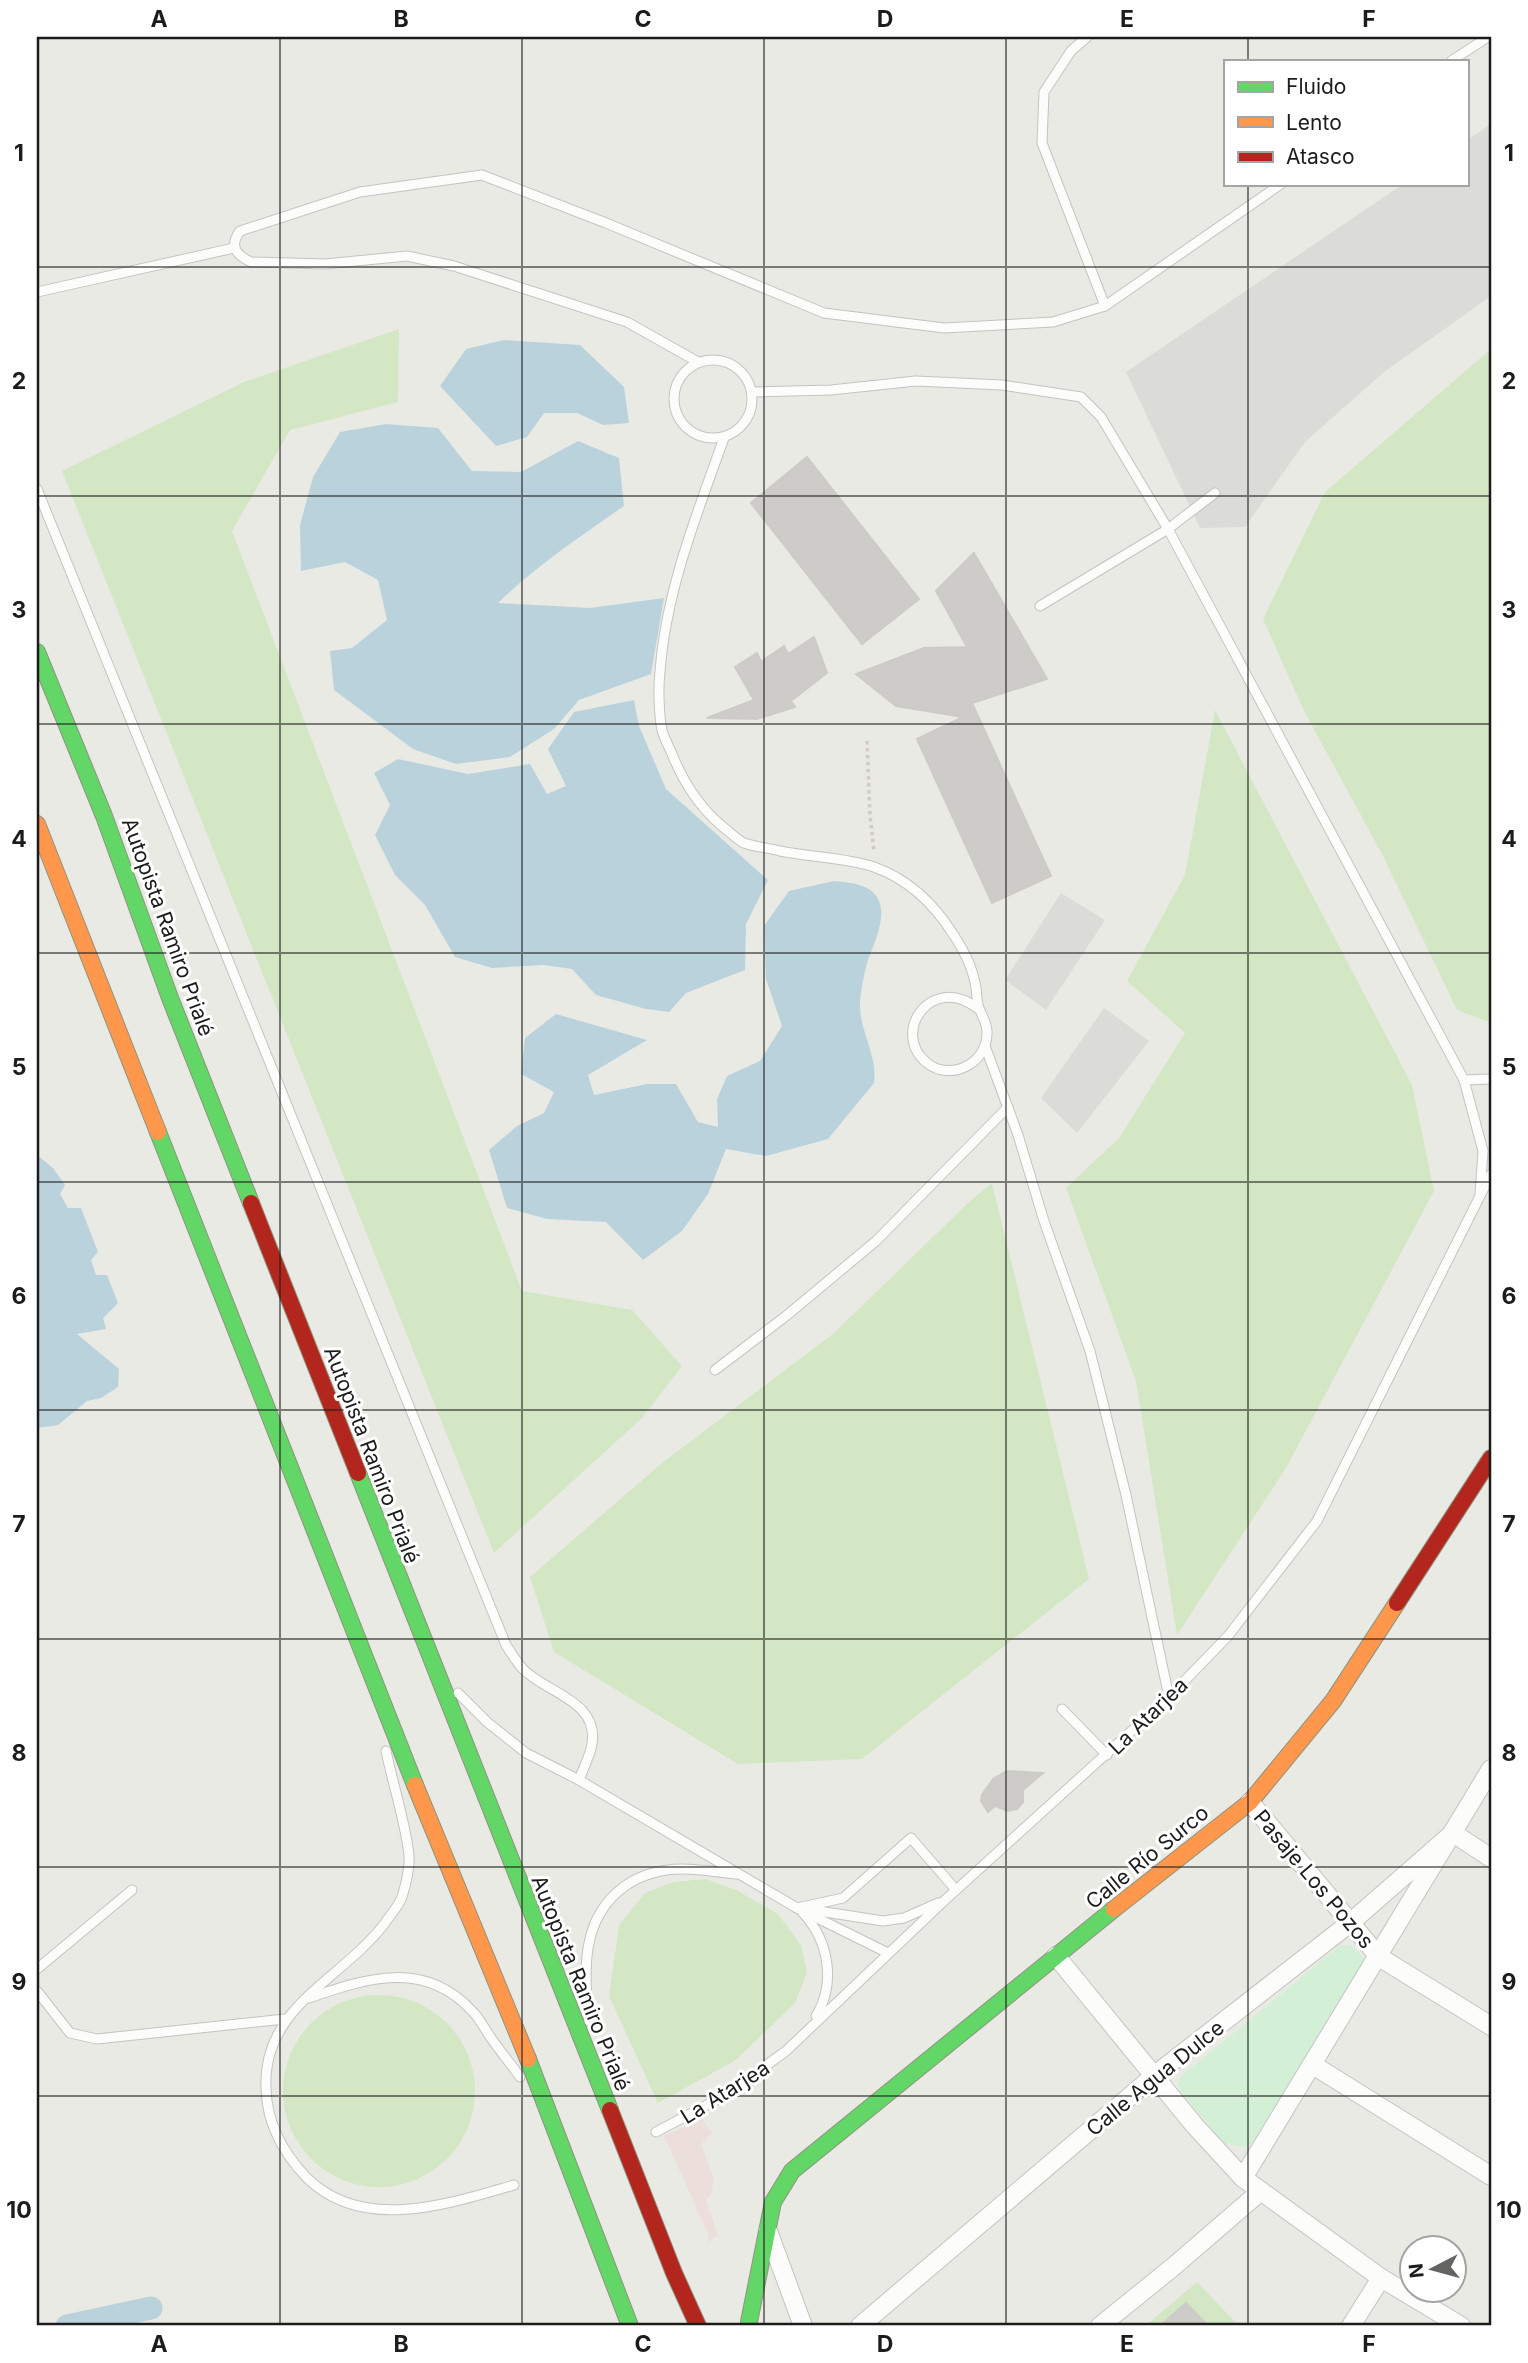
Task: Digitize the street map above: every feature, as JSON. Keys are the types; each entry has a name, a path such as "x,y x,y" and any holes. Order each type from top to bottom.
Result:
{"main road":[{"name":"Autopista Ramiro Prialé","path":"37,652 104,816 170,998 674,2273"},
{"path":"37,824 428,1817 552,2118 630,2326"},
{"name":"Calle Río Surco","path":"749,2322 773,2202 792,2171 1250,1802 1333,1700 1491,1458"},
{"path":"674,2273 705,2307 705,2321"},
{"path":"674,2273 681,2326"}],"street":[{"name":"Calle Agua Dulce","path":"1243,2178 1491,1769"},
{"name":"Pasaje Los Pozos","path":"1250,1802 1379,1957 1491,2026"},
{"name":"Calle Agua Dulce","path":"860,2326 1156,2075 1350,1923 1453,1833"},
{"path":"1453,1833 1491,1858"},
{"path":"1056,1956 1195,2126 1243,2178 1381,2278 1461,2326"},
{"path":"1313,2064 1491,2176"},
{"path":"1100,2326 1261,2191"},
{"path":"767,2227 803,2326"},
{"path":"1351,2326 1381,2278"}],"lane":[{"path":"1087,37 1071,51 1044,92 1042,143 1105,306"},
{"path":"1453,60 1488,37"},
{"path":"698,362 628,322 454,266 407,256 325,264 251,262 240,257 234,248 234,240 240,232 360,192 482,175 824,313 944,328 1054,322 1105,306 1278,186"},
{"path":"37,292 234,248"},
{"path":"715,359 732,364 746,376 752,392 752,407 747,421 737,432 724,438 707,439 691,433 679,420 674,404 676,387 684,372 698,362 715,359"},
{"path":"752,392 831,390 916,381 1002,386 1081,397 1101,417 1168,528 1464,1080 1483,1151 1480,1199"},
{"path":"724,438 679,564 659,674 662,731 683,780 705,812 743,842 873,867 900,879 930,902 963,950 976,984 977,1008"},
{"path":"37,489 506,1645 522,1668 579,1706 587,1716 592,1728 592,1744 579,1780"},
{"path":"1040,606 1168,528 1215,493"},
{"path":"944,997 967,1000 977,1008 984,1019 987,1032 985,1046 971,1065 948,1071 926,1062 918,1053 913,1030 916,1018 923,1008 932,1000 944,997"},
{"path":"985,1046 1090,1351 1126,1495 1169,1697"},
{"path":"1464,1080 1491,1079"},
{"path":"715,1370 786,1316 876,1241 1008,1107"},
{"name":"La Atarjea","path":"656,2132 681,2121 735,2089 786,2051 945,1900 1169,1697 1228,1636 1317,1521 1491,1174"},
{"path":"363,1647 380,1726"},
{"path":"429,1656 459,1694 487,1722 526,1753 579,1780 797,1908 888,1953"},
{"path":"1062,1709 1107,1755"},
{"path":"383,1739 409,1857 401,1900 375,1935 285,2020 266,2061 269,2115 291,2160 314,2184 342,2201 368,2208 403,2210 451,2202 513,2185"},
{"path":"797,1908 843,1898 911,1838 956,1890"},
{"path":"589,2025 585,1973 587,1952 597,1916 607,1901 632,1881 665,1870 682,1869 739,1875"},
{"path":"37,1969 132,1891"},
{"path":"797,1908 883,1921 904,1918 945,1900"},
{"path":"797,1908 812,1923 826,1955 823,2005 812,2024"},
{"path":"304,2000 354,1982 388,1977 416,1978 450,1990 474,2013 552,2118"},
{"path":"37,1991 71,2033 97,2039 285,2020"},
{"path":"592,2039 604,2098"}],"path":[{"path":"867,741 873,867"}],"shaded area":[{"path":"1491,124 1491,296 1384,372 1305,442 1245,527 1200,528 1126,372 1400,186 1468,186 1468,139"},
{"path":"1061,893 1105,920 1046,1010 1005,980"},
{"path":"1104,1008 1149,1041 1077,1133 1041,1098"},
{"path":"702,2119 712,2133 701,2144 714,2179 711,2195 706,2200 718,2235 708,2243 708,2234 664,2136"}],"green space":[{"path":"399,329 398,402 290,430 232,531 522,1291 632,1310 682,1366 643,1417 494,1553 62,471 244,382"},
{"path":"1491,349 1491,1023 1457,1010 1382,854 1304,711 1263,619 1325,492"},
{"path":"1215,710 1412,1085 1434,1191 1286,1468 1177,1635 1136,1381 1066,1188 1119,1138 1185,1033 1127,981 1185,875"},
{"path":"992,1183 1089,1579 862,1759 738,1764 554,1652 530,1577 662,1463 834,1333"},
{"path":"706,1879 736,1890 778,1914 801,1945 807,1973 795,2003 736,2060 658,2103 609,1996 619,1925 645,1893 673,1882"},
{"path":"1348,1945 1366,1961 1363,1968 1253,2143 1247,2147 1225,2144 1182,2094 1178,2084 1180,2077 1340,1946"},
{"path":"379,1995 416,2003 447,2023 467,2054 475,2091 467,2128 447,2159 416,2179 379,2187 342,2179 311,2159 291,2128 283,2091 291,2054 311,2023 342,2003"},
{"path":"1197,2282 1239,2326 1145,2326"}],"water":[{"path":"504,340 580,345 624,387 629,423 603,425 577,413 544,413 527,437 496,446 440,386 466,349"},
{"path":"386,424 438,428 472,471 521,472 578,441 619,458 624,506 543,564 498,603 590,608 664,598 651,674 579,700 554,729 510,757 456,764 413,749 334,690 330,651 352,648 387,620 378,580 345,562 301,571 300,525 313,477 340,432"},
{"path":"634,700 639,726 666,789 768,880 746,924 745,970 686,993 669,1012 646,1009 596,995 572,969 544,965 492,968 455,957 425,905 395,875 375,835 390,805 374,773 398,759 468,774 530,764 547,794 566,786 548,749 574,712"},
{"path":"834,881 865,887 874,893 879,901 881,921 865,970 860,1003 862,1023 875,1073 874,1083 828,1139 766,1156 726,1149 708,1194 682,1231 643,1260 606,1222 547,1219 507,1208 489,1150 517,1126 544,1113 554,1092 521,1074 525,1038 556,1014 647,1040 588,1075 594,1095 647,1084 676,1084 698,1122 718,1127 717,1099 727,1076 760,1061 782,1026 766,979 764,926 789,891"},
{"path":"37,1155 53,1168 65,1185 60,1194 68,1208 81,1208 98,1252 91,1260 96,1275 107,1275 118,1303 103,1318 106,1329 77,1334 119,1369 118,1387 101,1398 87,1401 58,1425 37,1428"}],"building":[{"path":"807,457 919,599 862,644 751,503"},
{"path":"974,553 1047,679 972,703 1051,876 992,903 917,739 963,717 896,706 856,674 924,648 967,647 936,591"},
{"path":"814,637 827,673 791,701 795,707 757,719 707,718 754,700 735,667 757,653 761,662 784,646 788,654"},
{"path":"1007,1771 1043,1773 1023,1790 1023,1802 1017,1809 1008,1811 995,1806 988,1812 981,1801 982,1795 993,1779"},
{"path":"1186,2303 1208,2326 1160,2326"}],"waterway":[{"path":"67,2326 151,2308"}],"traffic: fast":[{"path":"37,652 104,816 170,998 251,1203"},
{"path":"158,1132 415,1785"},
{"path":"358,1473 610,2110"},
{"path":"749,2322 773,2202 792,2171 1114,1909"},
{"path":"528,2059 630,2326"}],"traffic: slow":[{"path":"37,824 158,1132"},
{"path":"1114,1909 1250,1802 1333,1701 1397,1603"},
{"path":"415,1785 528,2059"}],"traffic: jam":[{"path":"251,1203 358,1473"},
{"path":"1397,1603 1491,1458"},
{"path":"610,2110 674,2273 698,2326"}]}
